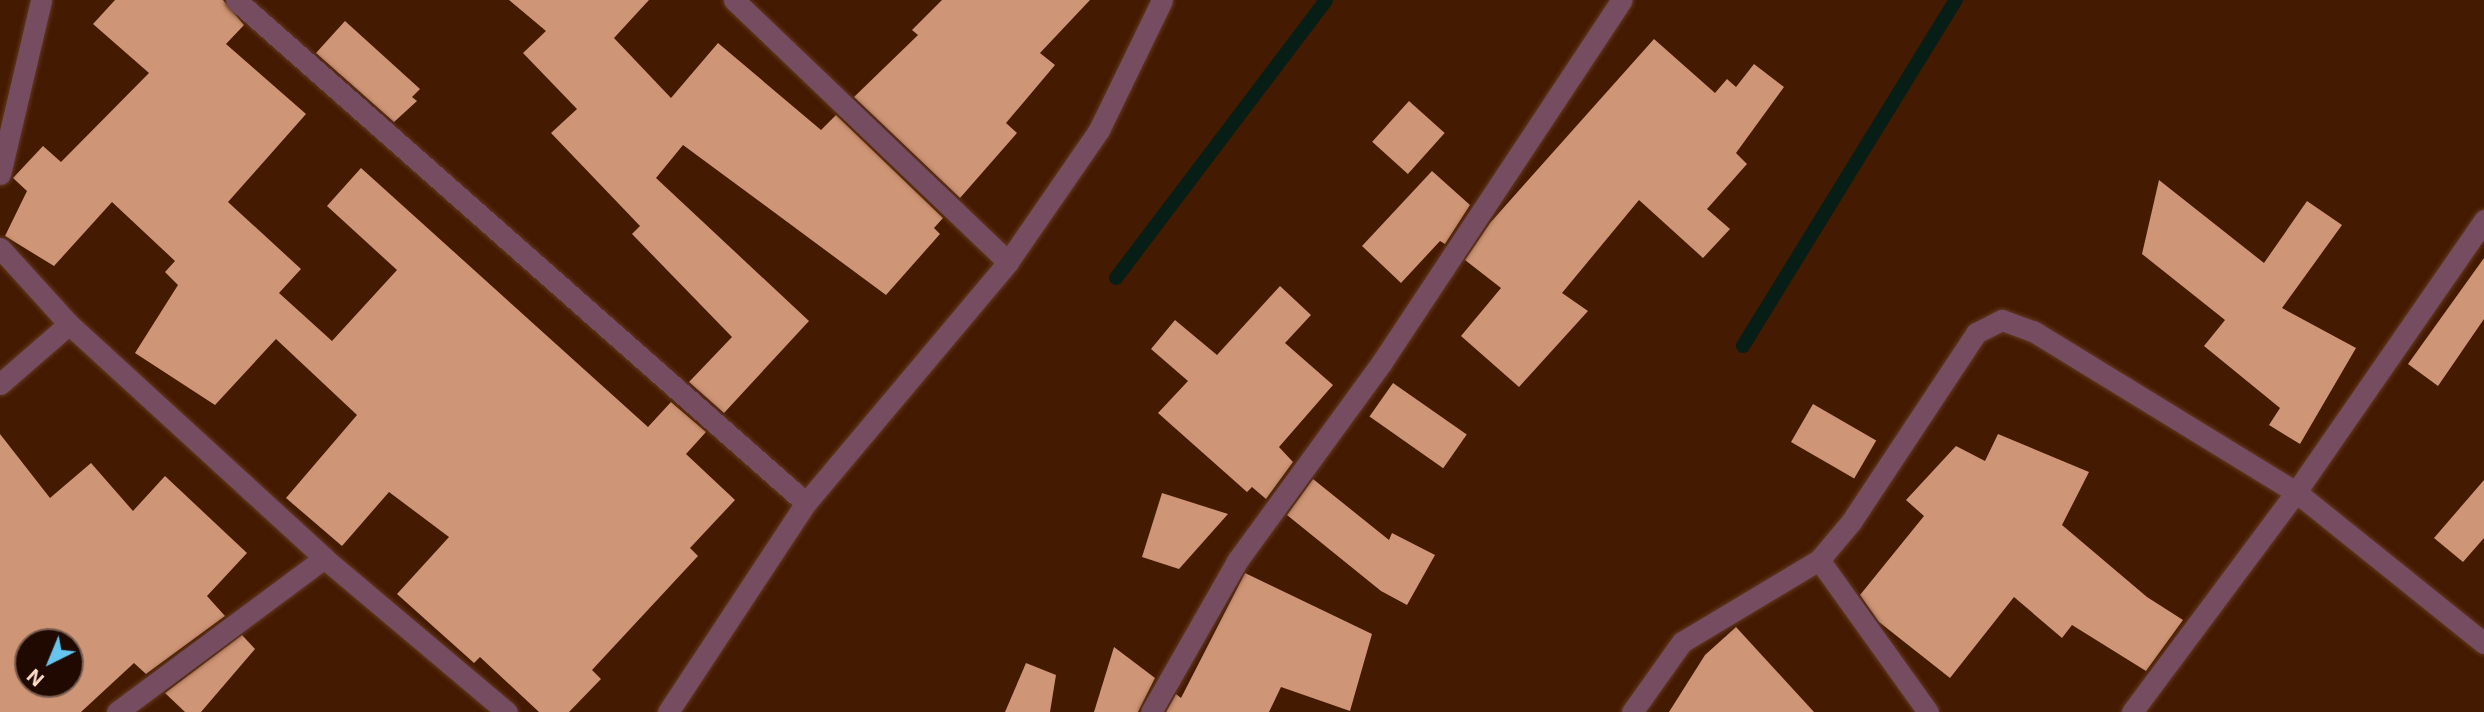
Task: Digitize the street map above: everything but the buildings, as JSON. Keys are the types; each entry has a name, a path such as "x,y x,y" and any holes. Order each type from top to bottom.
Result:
{"street":[{"path":"0,174 41,0"},
{"path":"236,0 806,503"},
{"path":"734,0 1008,262"},
{"path":"668,712 806,503 1008,262 1100,130 1161,0"},
{"path":"1151,712 1237,561 1382,362 1622,1"},
{"path":"2132,712 2296,492 2484,220"},
{"path":"0,248 69,324 324,558 507,712"},
{"path":"1632,712 1682,642 1819,560 1851,522 1976,333 2002,320 2033,331 2296,492 2484,643"},
{"path":"0,384 69,324"},
{"path":"117,712 324,558"},
{"path":"1819,560 1928,712"}],"waterway":[{"path":"1116,278 1326,0"},
{"path":"1743,346 1956,0"}]}
